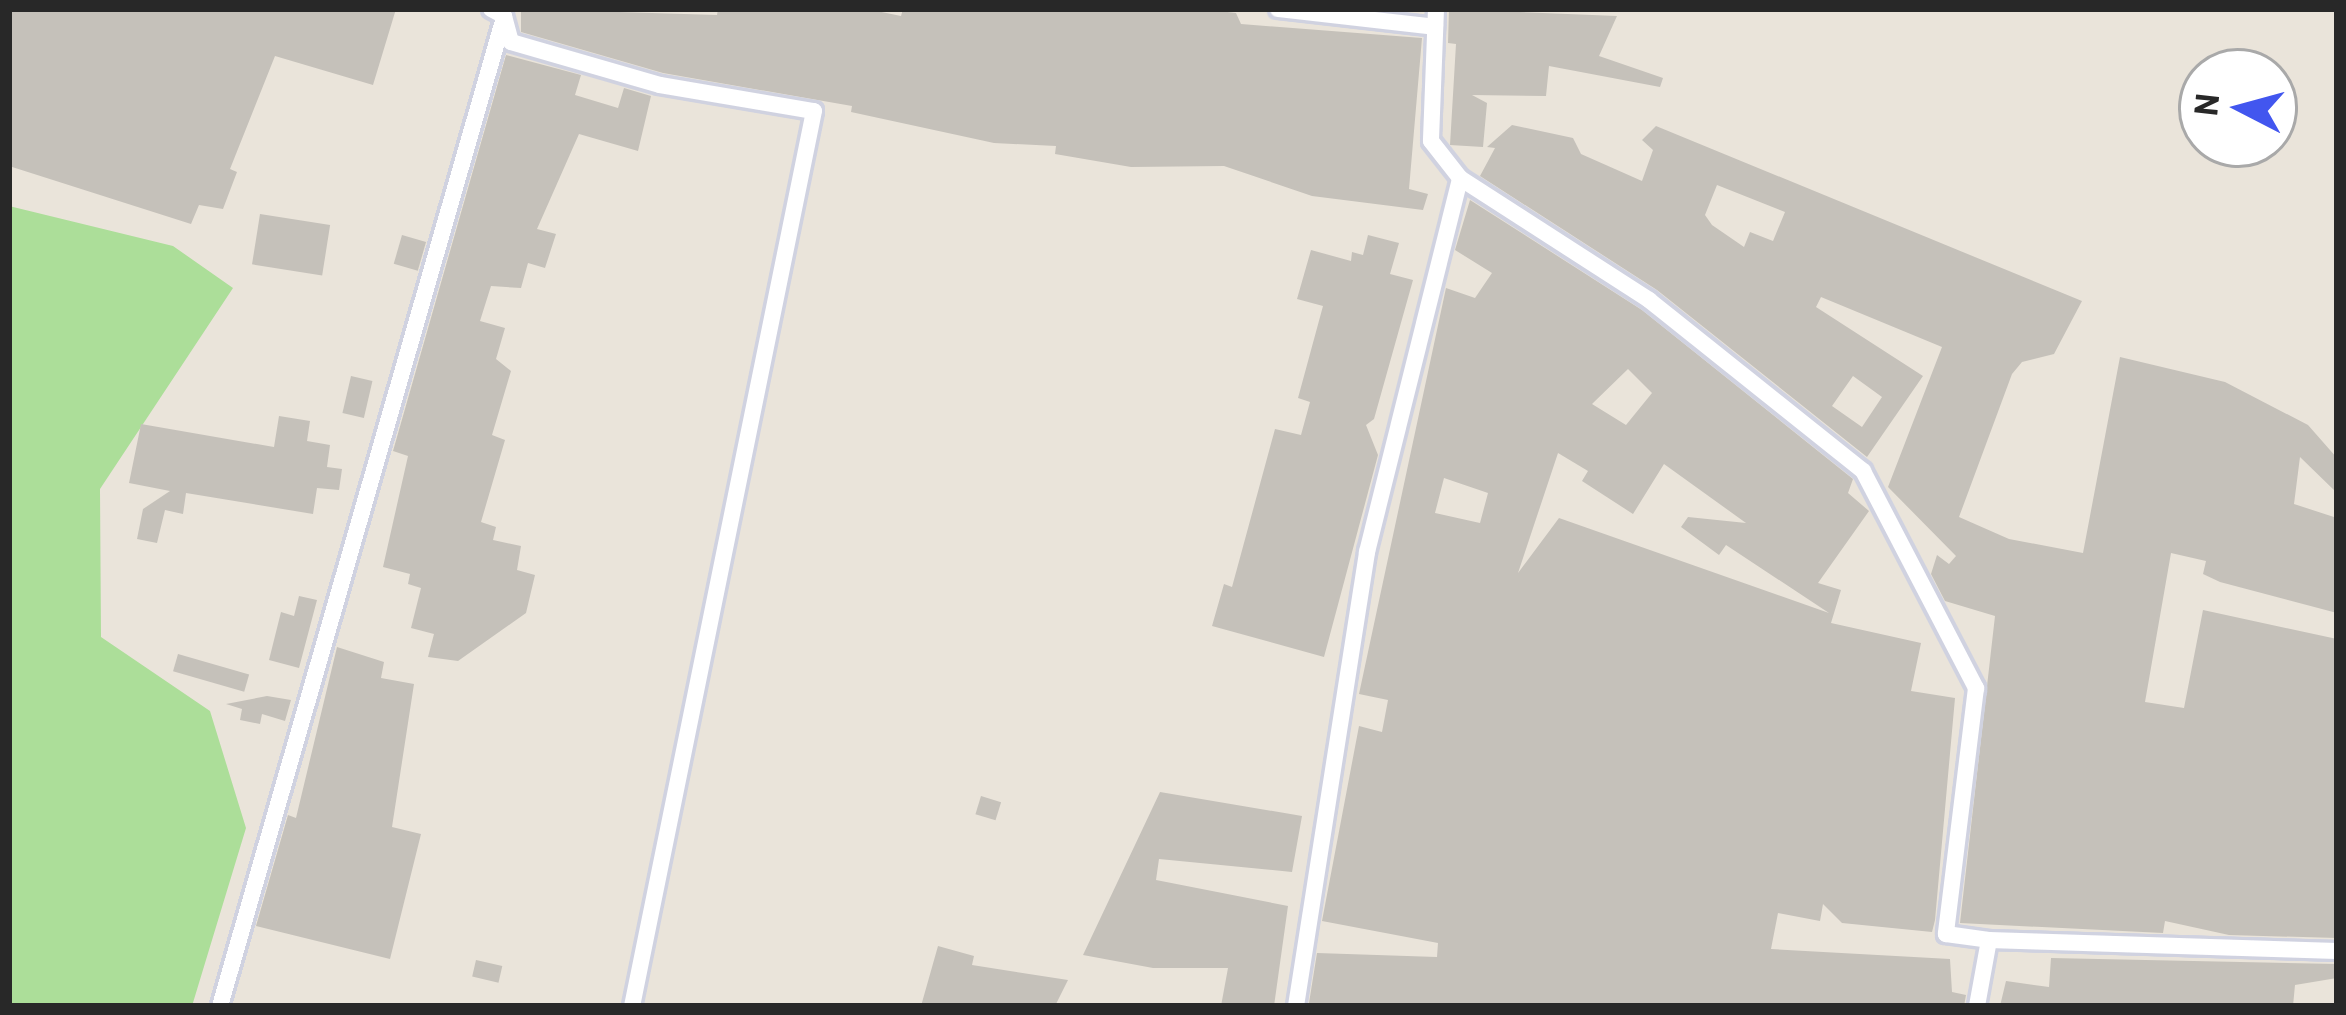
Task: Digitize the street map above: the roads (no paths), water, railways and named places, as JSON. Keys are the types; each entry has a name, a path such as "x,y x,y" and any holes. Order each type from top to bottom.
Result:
{"street":[{"path":"1278,9 1435,18 1431,141 1460,178 1649,300 1864,471 1976,688 1946,934 1989,940 2337,951"},
{"path":"220,1006 500,11"},
{"path":"500,11 511,42 660,86 814,111 632,1006"},
{"path":"1296,1006 1367,552 1460,178"},
{"path":"1977,1006 1989,940"}]}
